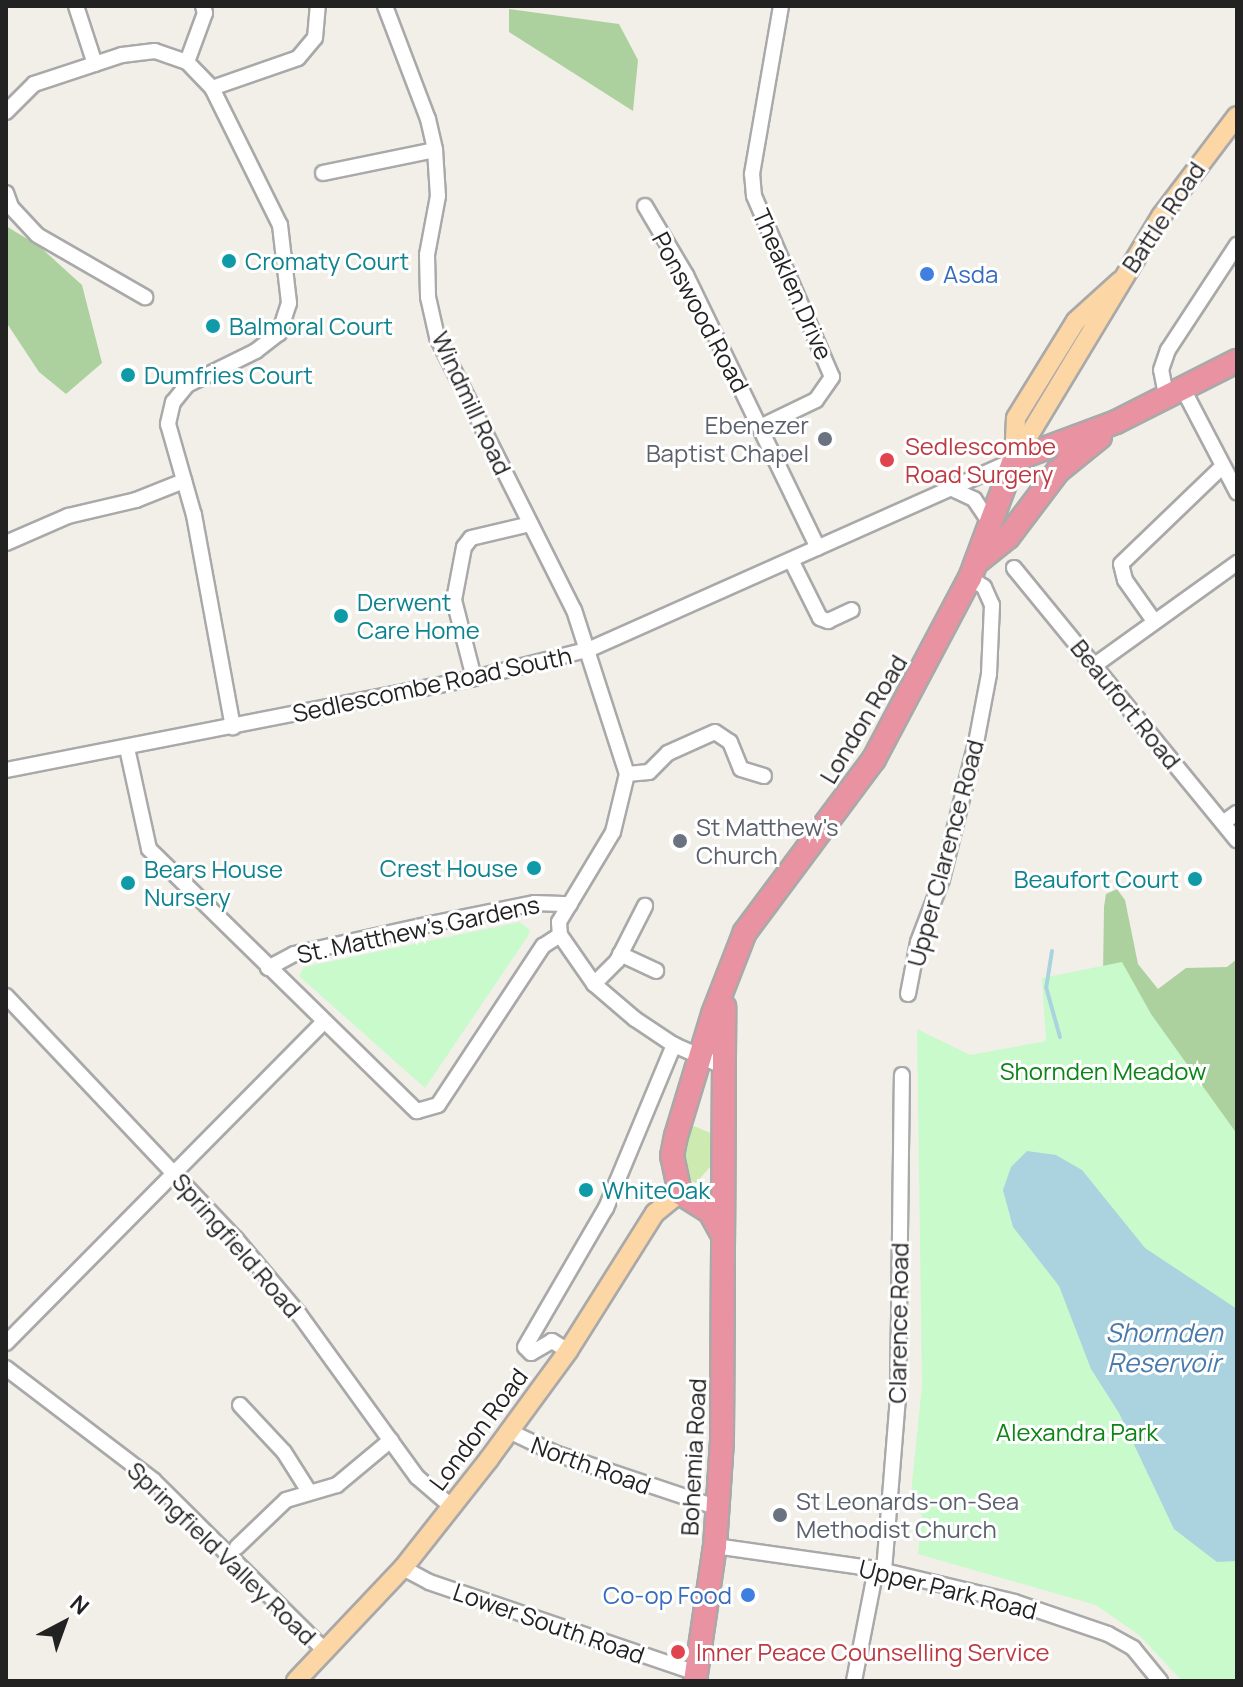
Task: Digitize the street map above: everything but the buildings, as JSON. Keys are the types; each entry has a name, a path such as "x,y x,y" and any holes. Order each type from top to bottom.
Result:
{"highway":[{"path":"1014,460 1116,422 1237,361"},
{"path":"973,570 1008,537 1058,471 1116,422"},
{"name":"London Road","path":"710,1062 722,1157 709,1183 680,1193 672,1156 710,1062 723,986 757,913 874,759 973,570 993,527 1014,460"},
{"name":"Bohemia Road","path":"696,1677 718,1508 722,1157"},
{"path":"680,1193 710,1212 722,1234"}],"main road":[{"name":"Battle Road","path":"1014,460 1113,300 1120,281 1181,187 1237,116"},
{"name":"London Road","path":"296,1681 403,1568 452,1507 511,1432 568,1351 655,1213 680,1193"}],"street":[{"path":"76,6 95,64"},
{"path":"187,62 205,13 203,6"},
{"path":"212,88 298,58 315,38 318,6"},
{"name":"Windmill Road","path":"385,6 428,119 435,150 438,196 427,269 437,337 590,649 627,774"},
{"name":"Theaklen Drive","path":"760,427 816,400 832,377 754,196 752,174 781,6"},
{"path":"6,112 34,84 137,51 187,62 212,88 280,225 289,303 279,333 270,343 187,385 173,402 169,435 184,481 233,727"},
{"path":"323,173 435,150"},
{"path":"6,193 11,207 37,235 145,297"},
{"name":"Ponswood Road","path":"645,206 686,275 818,548"},
{"path":"1237,245 1168,350 1161,370 1237,492"},
{"name":"Sedlescombe Road South","path":"6,770 474,678 590,649 1014,460"},
{"path":"1154,621 1125,580 1121,564 1223,466"},
{"path":"6,543 68,516 136,500 184,481"},
{"path":"948,487 974,499 993,527"},
{"path":"474,678 454,600 464,547 471,538 530,524"},
{"path":"791,560 820,618 828,621 852,610"},
{"path":"1095,665 1237,563"},
{"name":"Beaufort Road","path":"1014,568 1237,840"},
{"name":"Upper Clarence Road","path":"908,994 918,942 942,879 976,743 989,674 992,605 973,570"},
{"path":"710,1062 674,1045 594,984 560,935 559,922 613,832 627,774 649,772 668,753 715,732 726,735 741,769 764,776"},
{"name":"St. Matthew's Gardens","path":"127,748 149,849 412,1108 425,1112 438,1105 543,946 560,935"},
{"path":"1223,823 1237,813"},
{"name":"St. Matthew's Gardens","path":"268,968 294,954 419,927 534,903 570,904"},
{"path":"594,984 620,954 645,906"},
{"path":"620,954 656,971"},
{"name":"Springfield Road","path":"6,996 266,1273 417,1477 452,1507"},
{"path":"6,1343 323,1023"},
{"path":"568,1351 552,1341 531,1353 525,1347 606,1208 674,1045"},
{"name":"Clarence Road","path":"854,1681 880,1570 898,1397 902,1075"},
{"name":"Springfield Valley Road","path":"6,1368 153,1480 324,1650"},
{"path":"240,1405 284,1452 308,1490"},
{"name":"North Road","path":"511,1432 557,1454 718,1508"},
{"path":"237,1547 286,1500 308,1490 337,1485 391,1440"},
{"name":"Upper Park Road","path":"715,1546 880,1570 1014,1602 1108,1634 1133,1648 1160,1681"},
{"name":"Lower South Road","path":"403,1568 429,1582 696,1677"}],"green space":[{"path":"509,9 619,24 638,60 633,111 509,32"},
{"path":"6,226 39,246 82,285 102,363 66,394 39,372 6,322"},
{"path":"1117,889 1125,900 1138,964 1158,989 1186,968 1227,967 1237,959 1237,1150 1103,974 1106,894"},
{"path":"520,922 530,930 528,936 425,1088 299,976 304,967"},
{"name":"Alexandra Park","path":"1122,962 1151,1014 1237,1134 1237,1681 1182,1681 1139,1635 1096,1605 918,1554 922,1515 910,1503 922,1385 917,1029 970,1055 1046,1041 1042,978"},
{"path":"694,1126 713,1134 710,1167 696,1183 683,1178 681,1168 689,1129"}],"water":[{"name":"Shornden Reservoir","path":"1027,1151 1056,1155 1082,1170 1145,1248 1237,1309 1237,1561 1217,1562 1174,1529 1119,1413 1091,1369 1059,1286 1013,1227 1003,1190 1011,1167"}],"waterway":[{"path":"1052,951 1046,987 1060,1037"}],"place":[{"name":"Cromaty Court","path":"229,261"},
{"name":"Asda","path":"927,274"},
{"name":"Balmoral Court","path":"213,326"},
{"name":"Dumfries Court","path":"128,375"},
{"name":"Ebenezer Baptist Chapel","path":"825,439"},
{"name":"Sedlescombe Road Surgery","path":"887,460"},
{"name":"Derwent Care Home","path":"341,616"},
{"name":"St Matthew's Church","path":"680,841"},
{"name":"Crest House","path":"534,868"},
{"name":"Beaufort Court","path":"1195,879"},
{"name":"Bears House Nursery","path":"128,883"},
{"name":"WhiteOak","path":"586,1190"},
{"name":"St Leonards-on-Sea Methodist Church","path":"780,1515"},
{"name":"Co-op Food","path":"748,1595"},
{"name":"Inner Peace Counselling Service","path":"678,1652"}],"park label":[{"name":"Shornden Meadow","path":"1103,1071"}]}
